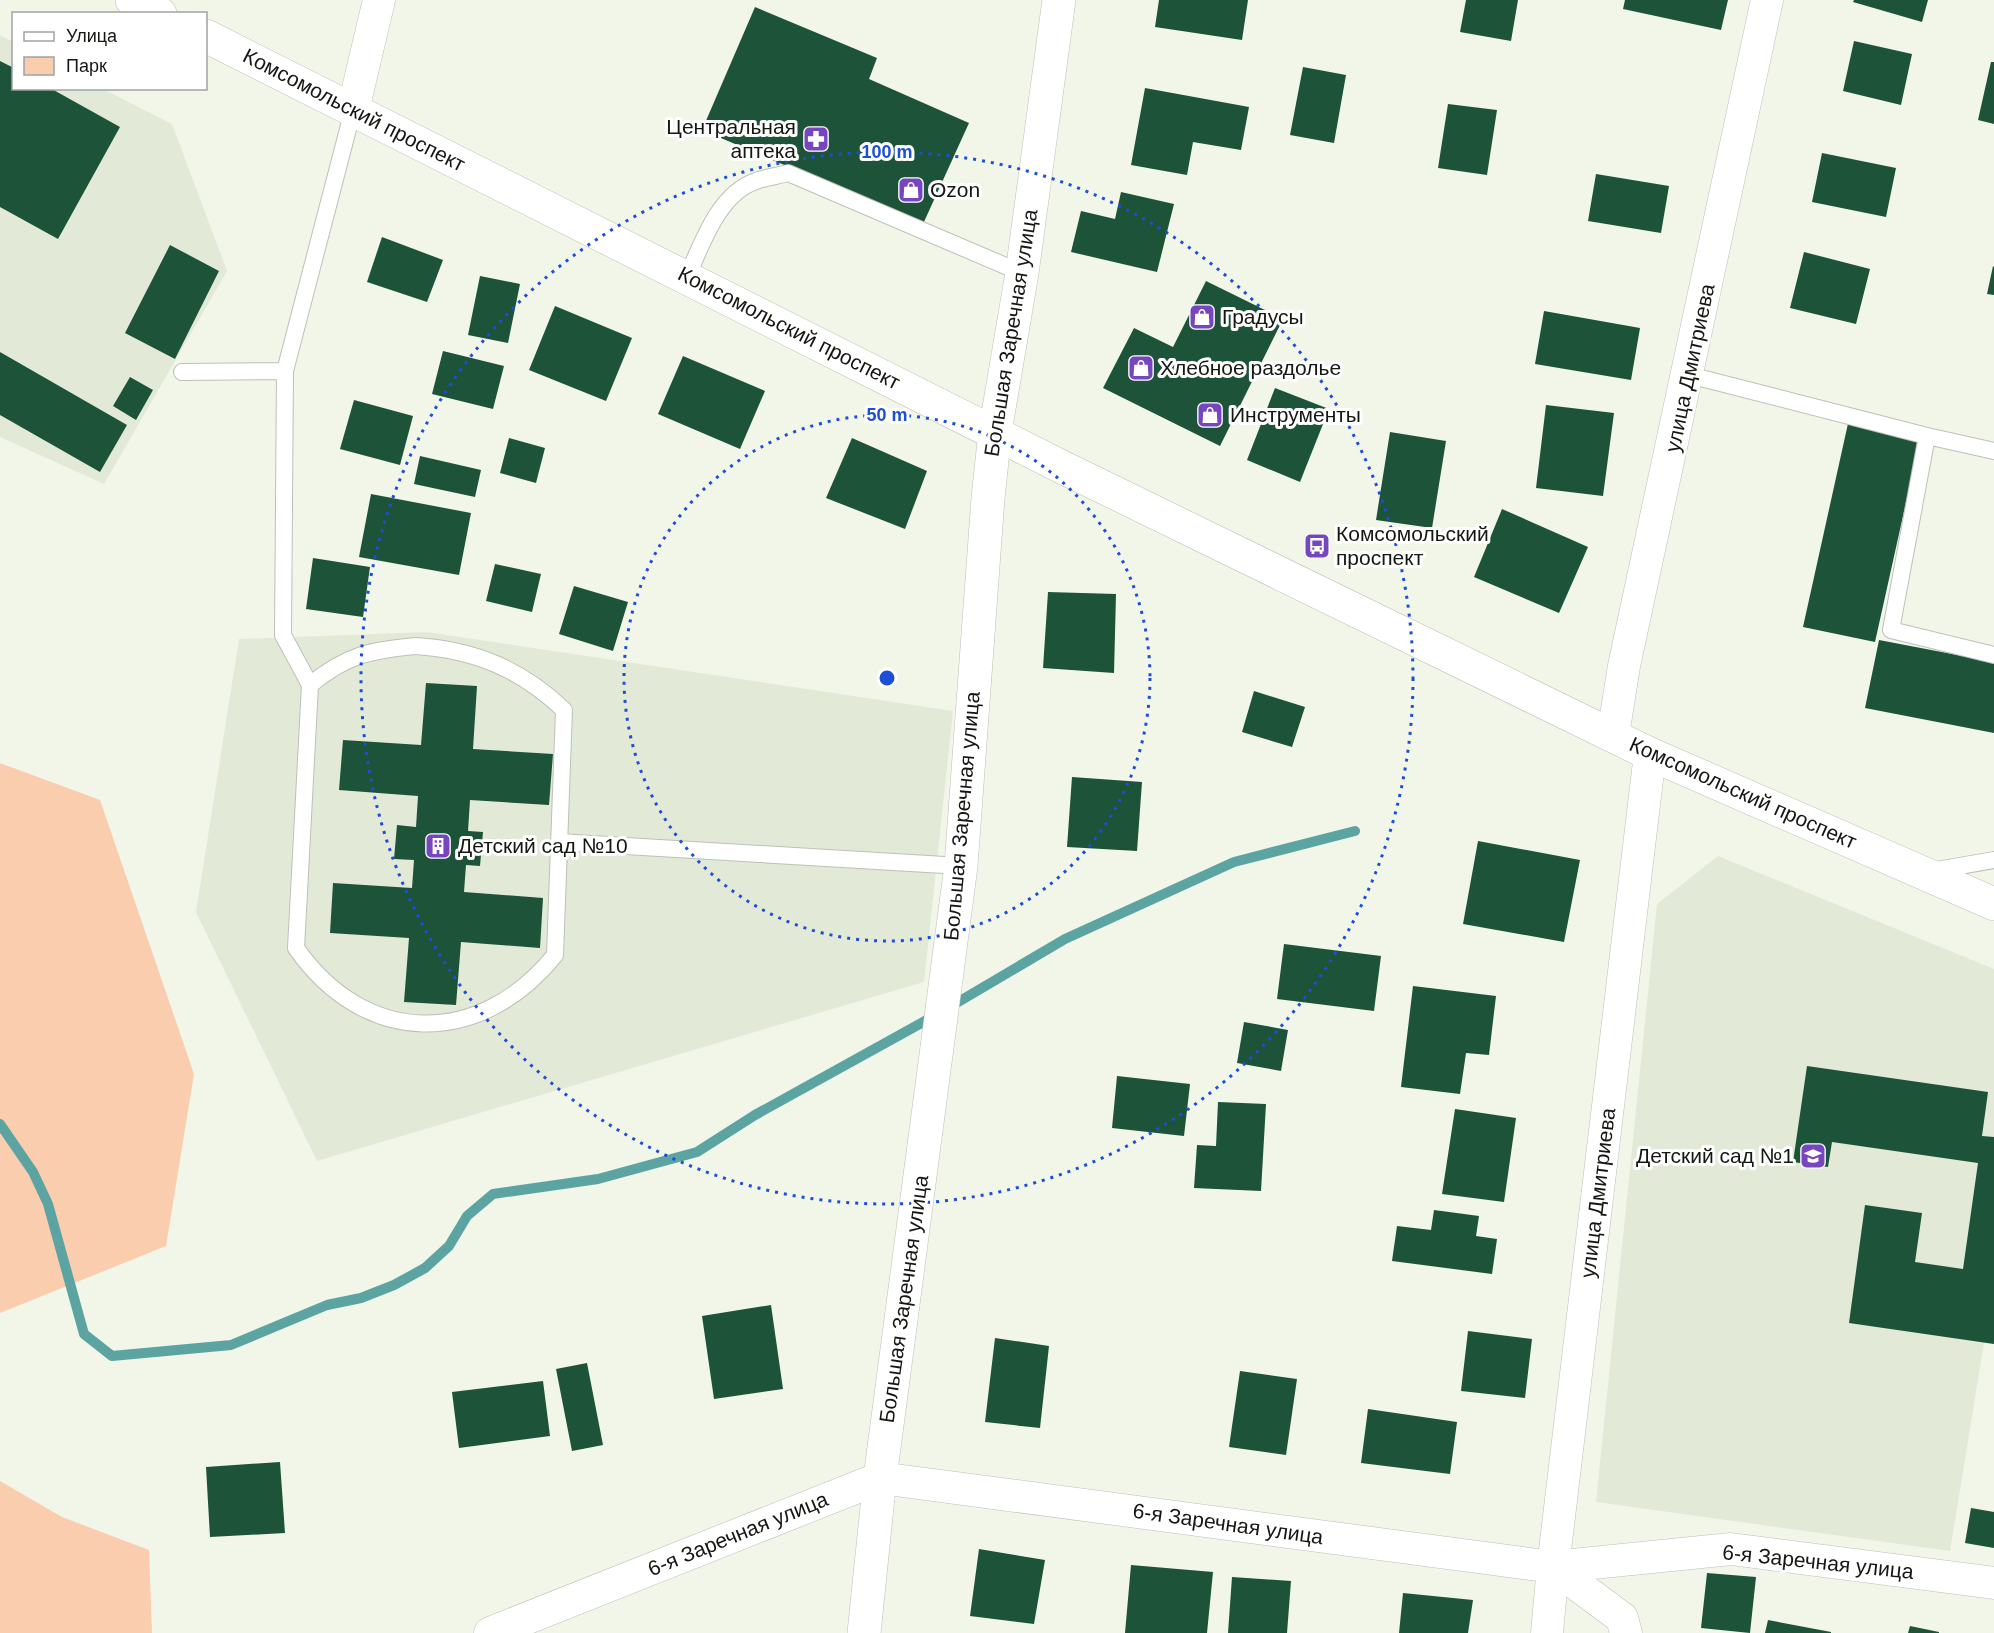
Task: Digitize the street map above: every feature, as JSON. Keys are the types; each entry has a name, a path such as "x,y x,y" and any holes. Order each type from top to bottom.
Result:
{"main road":[{"path":"132,0 156,12"},
{"name":"Большая Заречная улица","path":"864,1633 880,1478 961,866 988,498 995,432 1022,273 1059,0"},
{"name":"Комсомольский проспект","path":"207,37 995,432 1650,754 1994,904"}],"street":[{"path":"353,110 379,0"},
{"name":"улица Дмитриева","path":"1613,735 1624,666 1689,375 1767,0"},
{"name":"улица Дмитриева","path":"1547,1633 1650,754"},
{"name":"6-я Заречная улица","path":"489,1633 880,1478 1553,1567 1731,1549 1994,1583"},
{"path":"1553,1567 1622,1618 1626,1633"}],"lane":[{"path":"310,685 332,666 359,656 416,646 472,653 497,662 522,675 564,710 555,955 538,976 519,993 496,1007 471,1017 445,1023 394,1020 348,1001 310,969 296,948 310,685 283,635 285,371 353,110"},
{"path":"687,277 714,219 732,196 754,181 788,173 1022,273"},
{"path":"182,372 285,371"},
{"path":"1689,375 1994,451"},
{"path":"1927,436 1891,630 1994,655"},
{"path":"559,842 961,866"},
{"path":"1925,872 1994,860"}],"shaded area":[{"path":"0,35 12,41 12,90 105,90 172,124 227,271 104,484 0,437"},
{"path":"427,632 953,711 924,982 317,1161 196,912 239,639"},
{"name":"Детский сад №1","path":"1718,856 1994,969 1994,1344 1984,1343 1950,1551 1596,1502 1657,904"}],"green space":[{"path":"0,763 100,800 194,1074 166,1246 0,1313"},
{"path":"0,1481 62,1517 149,1550 152,1633 0,1633"}],"building":[{"path":"1159,0 1248,0 1242,40 1155,27"},
{"path":"1466,0 1518,0 1511,41 1460,32"},
{"path":"1625,0 1728,0 1721,30 1623,9"},
{"path":"1854,0 1928,0 1922,22 1853,2"},
{"path":"755,7 877,58 869,79 969,123 923,224 702,130"},
{"path":"1854,41 1912,54 1901,105 1843,91"},
{"path":"0,61 12,67 12,90 54,90 120,127 58,239 0,207"},
{"path":"1991,62 1994,62 1994,124 1978,120"},
{"path":"1303,67 1346,75 1334,143 1290,135"},
{"path":"1145,88 1249,107 1241,150 1193,142 1187,175 1131,165"},
{"path":"1448,104 1497,110 1487,175 1438,168"},
{"path":"1822,153 1896,168 1886,217 1812,202"},
{"path":"1596,174 1669,186 1661,233 1588,221"},
{"path":"1121,192 1174,204 1157,272 1071,252 1081,211 1115,219"},
{"path":"382,237 443,260 427,302 367,282"},
{"path":"170,245 219,271 175,359 125,333"},
{"path":"1804,252 1870,269 1856,324 1790,308"},
{"path":"1994,267 1994,295 1987,294"},
{"path":"480,276 520,284 508,343 468,335"},
{"path":"1206,281 1283,319 1220,446 1103,388 1134,328 1173,347"},
{"path":"555,306 632,338 606,401 529,370"},
{"path":"1544,311 1640,328 1631,380 1535,364"},
{"path":"443,351 504,366 493,409 432,394"},
{"path":"0,352 127,425 100,472 0,415"},
{"path":"683,356 765,391 740,449 658,414"},
{"path":"130,377 153,390 136,420 113,406"},
{"path":"1275,388 1329,409 1300,482 1247,460"},
{"path":"354,400 413,416 400,465 340,449"},
{"path":"1546,405 1614,413 1603,496 1536,488"},
{"path":"1849,419 1921,435 1875,642 1803,627"},
{"path":"1390,432 1446,441 1432,528 1376,520"},
{"path":"509,438 545,448 536,483 500,473"},
{"path":"852,438 927,471 905,529 826,498"},
{"path":"420,456 481,470 475,497 414,484"},
{"path":"371,494 471,513 459,575 359,557"},
{"path":"1502,509 1588,547 1559,613 1474,577"},
{"path":"313,558 370,567 363,617 306,609"},
{"path":"495,564 541,574 532,612 486,601"},
{"path":"574,586 628,602 613,651 559,634"},
{"path":"1048,592 1116,594 1114,673 1043,668"},
{"path":"1879,640 1994,662 1994,733 1865,708"},
{"name":"Детский сад №10","path":"426,683 477,686 473,749 553,754 549,805 470,800 468,831 483,832 480,866 466,865 464,892 543,898 540,948 461,942 456,1005 404,1002 409,938 330,933 333,883 412,888 414,860 394,859 397,825 416,827 418,796 339,790 343,740 421,745"},
{"path":"1254,691 1305,707 1292,747 1242,732"},
{"path":"1072,777 1142,782 1137,851 1067,847"},
{"path":"1478,841 1580,860 1564,942 1463,924"},
{"path":"1284,944 1381,956 1374,1011 1277,999"},
{"path":"1413,986 1496,996 1489,1055 1466,1053 1460,1094 1401,1087"},
{"path":"1244,1022 1288,1030 1281,1071 1237,1063"},
{"path":"1807,1066 1988,1092 1982,1136 1994,1137 1994,1344 1849,1323 1865,1205 1922,1213 1915,1262 1963,1269 1978,1163 1832,1142 1828,1167 1793,1162"},
{"path":"1117,1076 1190,1084 1184,1136 1112,1128"},
{"path":"1218,1102 1266,1104 1261,1191 1194,1188 1197,1145 1216,1146"},
{"path":"1455,1109 1516,1118 1504,1202 1442,1194"},
{"path":"1434,1210 1479,1216 1476,1236 1497,1239 1492,1274 1392,1261 1397,1226 1431,1230"},
{"path":"771,1305 783,1389 714,1399 702,1316"},
{"path":"1468,1331 1532,1339 1525,1398 1461,1391"},
{"path":"995,1338 1049,1346 1040,1428 985,1422"},
{"path":"587,1363 603,1445 572,1451 556,1369"},
{"path":"1240,1371 1297,1379 1286,1455 1229,1447"},
{"path":"543,1381 550,1436 459,1448 452,1392"},
{"path":"1368,1409 1457,1422 1450,1474 1361,1463"},
{"path":"280,1462 285,1533 210,1537 206,1467"},
{"path":"1971,1508 1994,1512 1994,1548 1965,1543"},
{"path":"979,1549 1045,1560 1034,1624 970,1616"},
{"path":"1131,1565 1213,1572 1207,1633 1125,1633"},
{"path":"1707,1573 1756,1577 1750,1633 1701,1628"},
{"path":"1232,1577 1291,1581 1287,1633 1228,1633"},
{"path":"1403,1593 1473,1600 1468,1633 1399,1633"},
{"path":"1768,1620 1831,1632 1831,1633 1765,1633"},
{"path":"1910,1626 1939,1632 1939,1633 1908,1633"}],"waterway":[{"path":"948,1008 1065,939 1234,862 1355,831"},
{"path":"0,1124 33,1172 48,1204 84,1334 112,1356 231,1345 327,1305 361,1298 394,1285 425,1268 449,1246 467,1216 493,1194 598,1179 697,1152 755,1115 934,1016"}],"place":[{"name":"Центральная аптека","path":"816,139"},
{"name":"Ozon","path":"911,190"},
{"name":"Градусы","path":"1202,317"},
{"name":"Хлебное раздолье","path":"1141,368"},
{"name":"Инструменты","path":"1210,415"},
{"name":"Комсомольский проспект","path":"1317,546"},
{"name":"Детский сад №10","path":"438,846"},
{"name":"Детский сад №1","path":"1813,1156"}]}
